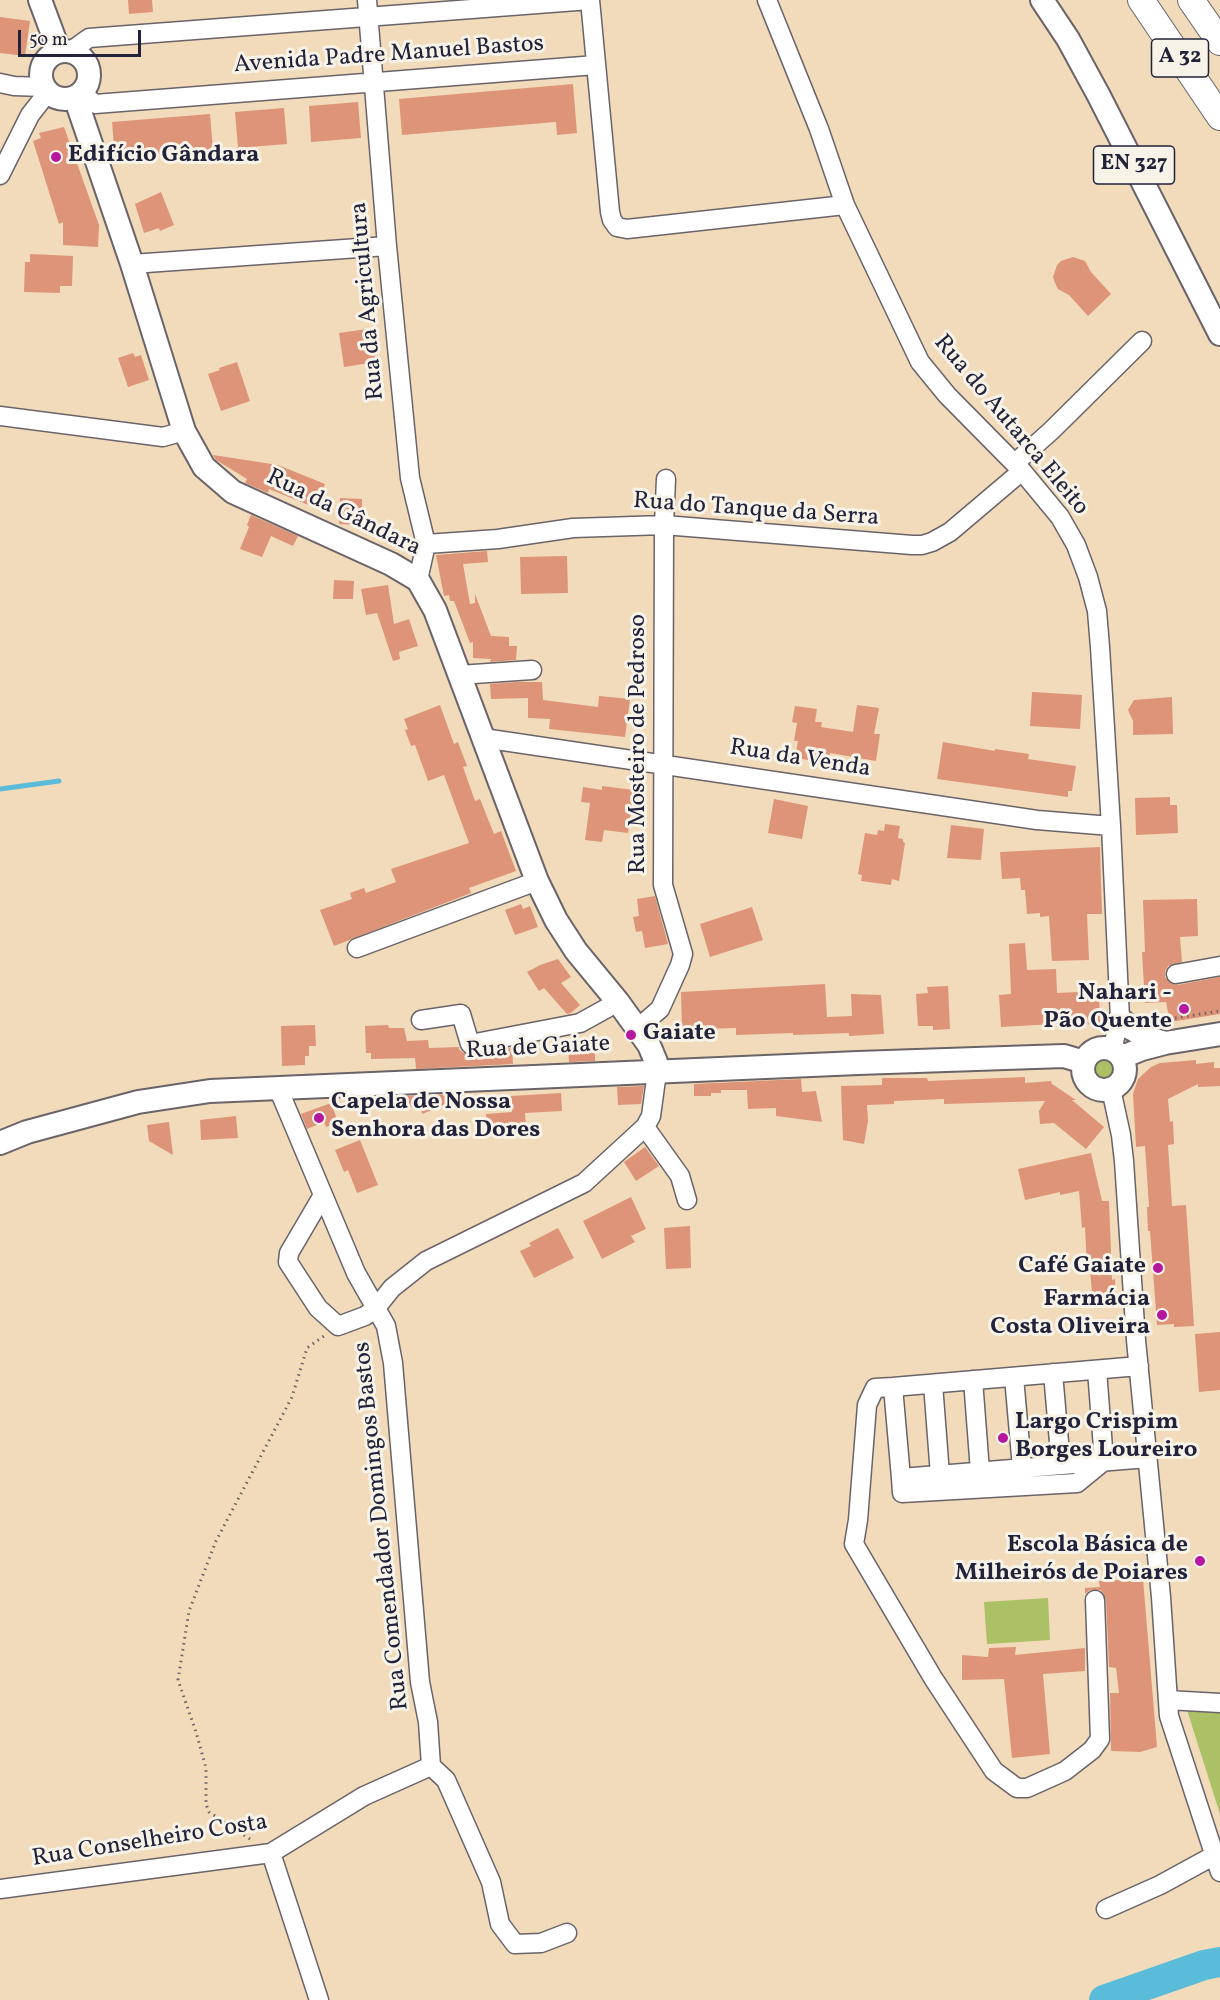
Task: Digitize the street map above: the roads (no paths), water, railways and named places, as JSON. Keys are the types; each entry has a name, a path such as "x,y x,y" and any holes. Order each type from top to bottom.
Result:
{"highway":[{"name":"A 32","path":"1141,0 1220,117"},
{"name":"A 32","path":"1191,0 1220,42"}],"main road":[{"name":"Rua da Gândara","path":"40,0 65,51 84,58 90,72 89,80 79,95 184,431 204,467 233,492 391,564 418,580 435,610 537,881 556,920 576,951 618,1002 649,1045 657,1071"},
{"name":"EN 327","path":"1042,0 1068,39 1099,96 1220,334"},
{"path":"65,51 52,54 43,65 41,80 46,90 61,99 79,95"},
{"path":"1120,1019 1130,1028 1165,1043"},
{"path":"1117,1053 1125,1063 1124,1076 1111,1089 1104,1090 1092,1086 1084,1075 1084,1062 1092,1051 1099,1048 1117,1053 1220,1034"},
{"name":"Rua de Gaiate","path":"0,1143 27,1132 138,1102 210,1091 1064,1056 1084,1062"}],"street":[{"name":"Avenida Padre Manuel Bastos","path":"65,51 89,38 368,8 590,0"},
{"path":"590,0 610,212 617,227 627,229 845,206"},
{"name":"Rua do Autarca Eleito","path":"767,0 819,129 845,206 920,362 947,394 1018,467 1060,517 1076,545 1088,577 1101,647 1120,1019 1117,1053"},
{"name":"Rua da Agricultura","path":"368,8 387,246 410,478 426,544 418,580"},
{"name":"Avenida Padre Manuel Bastos","path":"79,95 94,104 596,65"},
{"path":"0,83 46,90 30,114 0,175"},
{"path":"132,264 387,246"},
{"name":"Rua do Tanque da Serra","path":"426,544 498,539 573,528 664,525 912,545 932,542 950,532 1018,467 1142,341"},
{"path":"0,416 163,437 184,431"},
{"name":"Rua Mosteiro de Pedroso","path":"638,1028 660,1009 683,954 663,885 666,479"},
{"path":"459,675 532,670"},
{"name":"Rua da Venda","path":"483,738 1037,820 1111,826"},
{"path":"357,948 537,881"},
{"path":"1176,974 1220,966"},
{"path":"421,1020 461,1014 470,1044 580,1023 618,1002"},
{"path":"323,1195 289,1253 288,1263 318,1308 338,1326 365,1316 392,1288 426,1261 584,1183 645,1127 651,1116 657,1071"},
{"name":"Rua Comendador Domingos Bastos","path":"278,1088 356,1273 386,1326 393,1363 420,1682 428,1722 431,1766"},
{"path":"1106,1909 1160,1885 1217,1864 1169,1716 1161,1597 1136,1340 1121,1135 1111,1089"},
{"path":"645,1127 680,1176 687,1200"},
{"path":"1095,1600 1100,1739 1092,1750 1065,1771 1027,1788 1017,1788 994,1771 933,1678 854,1544 867,1405 876,1388 1139,1366"},
{"path":"1097,1370 1104,1461"},
{"path":"1053,1373 1061,1465"},
{"path":"1014,1377 1022,1468"},
{"path":"973,1380 980,1472"},
{"path":"933,1383 940,1475"},
{"path":"893,1387 902,1493 1077,1483 1104,1461"},
{"path":"901,1478 1148,1458"},
{"path":"1168,1700 1220,1703"},
{"path":"431,1766 446,1780 490,1882 500,1924 515,1944 541,1943 567,1933"},
{"name":"Rua Conselheiro Costa","path":"0,1889 271,1853 364,1796 431,1766"},
{"path":"271,1853 319,2000"}],"waterway":[{"path":"0,789 59,781"},
{"path":"1104,2000 1204,1965 1220,1962"}],"place":[{"name":"Edifício Gândara","path":"56,157"},
{"name":"Nahari - Pão Quente","path":"1184,1009"},
{"name":"Gaiate","path":"631,1035"},
{"name":"Capela de Nossa Senhora das Dores","path":"319,1118"},
{"name":"Café Gaiate","path":"1158,1268"},
{"name":"Farmácia Costa Oliveira","path":"1162,1315"},
{"name":"Largo Crispim Borges Loureiro","path":"1003,1438"},
{"name":"Escola Básica de Milheirós de Poiares","path":"1200,1561"}]}
